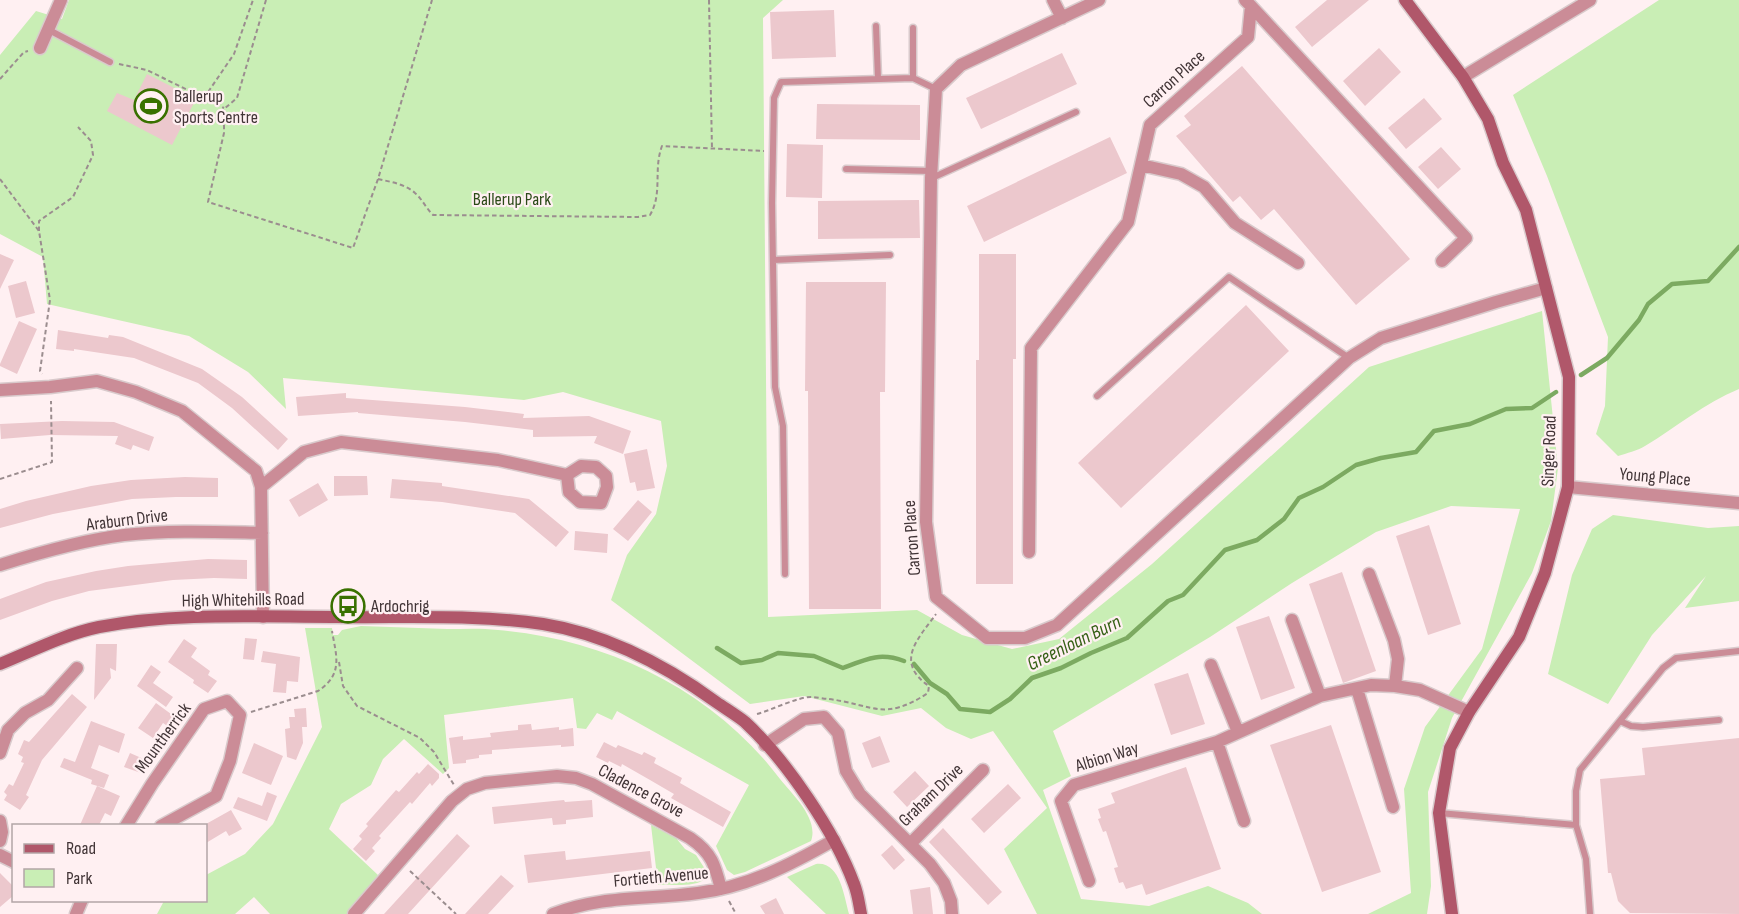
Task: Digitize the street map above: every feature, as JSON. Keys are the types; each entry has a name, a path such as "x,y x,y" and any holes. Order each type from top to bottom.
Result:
{"street":[{"path":"40,48 61,0"},
{"path":"1053,0 1062,18"},
{"path":"936,89 962,65 1099,0"},
{"name":"Singer Road","path":"1406,0 1463,77 1488,119 1503,163 1526,210 1569,377 1568,488 1545,573 1519,637 1469,712 1450,748 1439,813 1452,914"},
{"path":"1463,77 1590,0"},
{"name":"Carron Place","path":"1029,552 1031,348 1128,222 1150,124 1248,37 1248,3"},
{"name":"Carron Place","path":"1248,3 1466,238 1442,261"},
{"name":"Carron Place","path":"936,89 931,175 926,522 936,597 987,638 1025,638 1057,625 1349,358 1381,338 1546,288"},
{"path":"1141,165 1181,174 1204,187 1234,223 1298,264"},
{"path":"0,390 97,381 136,392 182,411 256,471 261,487 263,617"},
{"path":"261,487 304,452 341,442 498,460 567,475"},
{"name":"Young Place","path":"1568,488 1739,503"},
{"name":"Araburn Drive","path":"0,565 78,544 124,535 194,531 262,533"},
{"path":"1369,574 1394,640 1398,659 1395,686"},
{"name":"High Whitehills Road","path":"0,664 79,632 98,627 163,619 483,618 544,624 595,637 645,657 695,687 740,719 765,745 795,780 834,840 855,886 861,914"},
{"path":"1292,621 1320,696"},
{"path":"1211,665 1238,732"},
{"path":"0,753 8,730 25,713 48,700 77,668"},
{"name":"Albion Way","path":"1089,881 1062,801 1074,785 1217,742 1320,696 1371,685 1420,690 1469,712"},
{"path":"1357,689 1393,807"},
{"name":"Mountherrick","path":"127,824 204,709 228,701 240,715"},
{"path":"163,824 216,796 230,761 240,715"},
{"name":"Graham Drive","path":"765,745 804,719 824,717 838,733 846,771 860,794 910,844 983,770"},
{"path":"1217,742 1244,821"},
{"name":"Cladence Grove","path":"354,914 399,861 466,789 484,783 557,776 576,778 624,800 702,846 715,864 721,889"},
{"path":"0,821 2,832 0,841"},
{"name":"Fortieth Avenue","path":"553,914 593,902 698,894 721,889 784,868 834,840"},
{"path":"910,844 930,864 944,883 951,901 952,914"}],"lane":[{"path":"876,26 878,79"},
{"path":"913,78 914,28"},
{"path":"49,30 110,62"},
{"path":"785,574 783,426 775,387 774,98 781,82 913,78 936,89"},
{"path":"846,169 931,175 1076,112"},
{"path":"773,260 890,255"},
{"path":"1097,396 1229,277 1349,358"},
{"path":"1590,914 1586,859 1576,825 1576,791 1580,770 1663,668 1676,658 1739,651"},
{"path":"1620,721 1631,726 1643,727 1719,720"},
{"path":"1439,813 1576,825"}],"path":[{"path":"204,98 234,54 253,0"},
{"path":"266,0 237,98 224,109 224,133 208,202 353,248 378,179 432,0"},
{"path":"710,0 712,149"},
{"path":"0,79 24,52 40,48"},
{"path":"110,62 147,70 224,109"},
{"path":"0,479 52,462 50,387 40,371 50,300 39,221 73,196 93,155 91,141 78,127"},
{"path":"378,179 404,186 416,194 425,208 434,215 638,218 650,215 657,203 658,158 662,146 773,151"},
{"path":"0,179 39,231"},
{"path":"740,719 810,697 840,701 873,710 894,710 918,700 928,693 929,686 918,679 912,668 914,643 944,603"},
{"path":"330,617 344,686 357,706 420,738 434,752 460,794"},
{"path":"240,715 318,691 330,681 339,662"},
{"path":"399,861 456,914"}],"green space":[{"name":"Ballerup Park","path":"69,0 783,0 763,18 768,617 917,610 962,635 1012,649 1059,639 1152,564 1369,367 1542,311 1558,468 1551,521 1532,573 1452,718 1428,792 1431,886 1427,914 1368,914 1411,893 1404,789 1425,727 1482,649 1520,509 1451,506 1376,532 1292,583 1210,637 1053,731 1071,776 1043,790 1081,899 1149,906 1208,886 1248,903 1262,914 1037,914 1004,849 1047,808 993,731 971,739 946,728 921,708 882,716 804,696 750,704 611,600 627,555 656,514 667,466 661,421 563,392 524,400 283,378 286,409 248,372 189,336 47,304 43,257 0,234 0,55 36,11 62,19"},
{"path":"1659,0 1739,0 1739,389 1702,408 1642,448 1618,456 1596,434 1605,406 1608,337 1547,176 1513,95"},
{"path":"1613,515 1708,528 1739,526 1739,601 1685,608 1706,576 1652,635 1608,704 1548,674 1572,575 1592,529"},
{"path":"361,626 485,629 539,635 579,645 655,674 690,695 723,719 753,747 808,816 811,824 811,841 734,875 727,870 716,846 749,785 617,711 612,720 597,713 586,729 577,728 573,698 444,715 449,768 443,774 404,739 383,759 371,785 341,804 329,829 378,875 349,914 270,914 254,897 235,914 157,914 163,902 207,902 207,874 245,854 273,824 322,727 305,628 332,628 333,635 338,635 342,630"},
{"path":"651,825 676,838 685,849 696,855 705,869 706,878 690,884 658,885"},
{"path":"816,864 831,868 836,874 843,889 849,914 826,914 787,877"}],"building":[{"path":"1327,0 1369,0 1312,47 1295,27"},
{"path":"834,10 836,57 772,59 770,12"},
{"path":"1379,48 1401,72 1365,106 1343,81"},
{"path":"1062,53 1077,84 981,129 966,98"},
{"path":"1242,66 1410,259 1356,305 1274,209 1261,220 1240,196 1233,202 1176,136 1191,125 1184,116"},
{"name":"Ballerup Sports Centre","path":"147,74 196,99 172,145 107,111 117,93 134,100"},
{"path":"1424,98 1442,119 1406,149 1388,128"},
{"path":"817,104 920,105 920,140 816,139"},
{"path":"1110,137 1127,173 984,242 967,206"},
{"path":"787,144 823,145 822,198 786,197"},
{"path":"1441,147 1461,169 1438,189 1418,167"},
{"path":"919,200 920,238 818,239 818,201"},
{"path":"0,254 14,260 0,289"},
{"path":"979,254 1016,254 1016,359 1013,359 1013,584 976,584 976,360 979,360"},
{"path":"26,281 35,313 16,318 8,286"},
{"path":"806,282 886,282 885,392 880,392 881,609 809,609 808,391 805,391"},
{"path":"1246,305 1289,351 1121,508 1078,463"},
{"path":"19,321 37,329 17,374 0,364"},
{"path":"58,330 108,338 109,335 123,337 202,369 242,397 288,439 278,450 232,408 198,383 134,358 74,349 74,351 56,349"},
{"path":"346,393 346,398 465,407 524,414 523,418 589,416 631,431 623,454 594,443 597,436 533,437 533,430 358,412 298,416 296,397"},
{"path":"62,421 114,422 154,437 149,451 133,445 131,450 115,444 118,436 50,435 1,439 0,424"},
{"path":"647,449 655,488 637,491 635,482 630,483 624,454"},
{"path":"334,476 367,476 368,495 334,496"},
{"path":"218,478 218,497 132,499 53,514 0,528 0,509 26,501 91,486 131,480"},
{"path":"392,479 442,483 442,486 529,499 569,532 556,547 515,513 442,502 390,498"},
{"path":"318,483 328,500 299,517 289,500"},
{"path":"638,500 652,512 628,541 613,529"},
{"path":"1429,525 1461,624 1428,635 1396,536"},
{"path":"575,531 608,534 607,553 574,550"},
{"path":"208,559 247,560 247,579 173,580 89,591 52,601 0,620 0,599 46,582 128,566"},
{"path":"1342,572 1376,671 1343,683 1309,584"},
{"path":"1269,616 1295,688 1261,700 1236,627"},
{"path":"245,638 257,639 254,660 243,659"},
{"path":"184,639 197,648 191,657 210,671 208,675 217,681 208,693 168,662"},
{"path":"96,644 117,644 116,671 110,668 111,678 94,700"},
{"path":"263,651 300,657 298,682 287,681 286,693 273,692 276,664 261,662"},
{"path":"151,665 161,672 153,683 173,697 166,707 137,686"},
{"path":"1188,673 1205,724 1171,735 1154,684"},
{"path":"72,694 87,707 42,760 26,795 29,797 20,810 4,800 7,795 4,792 9,784 13,786 24,763 21,762 23,757 18,754 24,740 29,742"},
{"path":"156,703 182,722 175,731 163,723 153,738 138,728"},
{"path":"306,708 307,727 302,727 303,743 296,760 287,757 285,729 290,728 289,717 295,717 294,709"},
{"path":"91,721 125,734 119,753 99,745 91,768 109,775 104,788 91,784 92,780 60,767 64,758 75,762"},
{"path":"531,724 532,730 573,728 574,746 492,750 492,754 479,755 479,758 466,760 466,763 453,764 449,738 463,736 463,740 491,737 490,733 518,730 518,725"},
{"path":"1331,725 1381,872 1322,892 1270,745"},
{"path":"880,736 890,762 872,768 862,743"},
{"path":"1739,738 1739,914 1630,913 1618,901 1611,873 1608,873 1600,779 1645,775 1642,748"},
{"path":"604,742 642,755 644,752 656,758 654,763 682,778 680,783 731,812 723,827 671,798 674,794 622,764 621,767 596,757"},
{"path":"254,743 283,756 271,785 242,773"},
{"path":"130,753 146,760 141,773 124,767"},
{"path":"428,764 439,774 439,778 432,786 430,783 412,804 410,802 379,836 381,838 372,848 375,851 366,861 353,849 362,839 359,836 368,826 366,824 396,790 399,792 417,772 419,774"},
{"path":"1186,767 1221,869 1146,895 1142,884 1126,889 1123,882 1119,883 1114,868 1118,867 1106,831 1103,832 1098,819 1101,818 1098,809 1115,803 1111,793"},
{"path":"915,771 929,786 907,807 893,792"},
{"path":"1008,784 1021,798 984,833 971,819"},
{"path":"97,786 120,796 111,816 105,813 100,824 80,824"},
{"path":"267,792 277,796 267,821 233,808 238,797 262,806"},
{"path":"564,800 565,802 592,800 593,817 566,820 566,824 553,825 552,818 494,824 492,807"},
{"path":"231,810 242,829 229,836 226,831 207,842 206,824"},
{"path":"943,828 1002,892 988,905 929,842"},
{"path":"457,834 470,846 408,914 384,914"},
{"path":"892,845 905,860 894,870 881,855"},
{"path":"565,851 566,860 650,851 652,868 528,883 524,855"},
{"path":"0,873 12,885 12,897 0,907"},
{"path":"501,875 514,886 488,914 465,914"},
{"path":"930,887 933,914 913,914 910,890"},
{"path":"776,898 784,914 765,914 760,906"}],"waterway":[{"name":"Greenloan Burn","path":"1581,375 1607,358 1639,320 1648,304 1672,284 1708,281 1739,247"},
{"name":"Greenloan Burn","path":"914,664 930,683 947,694 960,709 990,712 1010,699 1032,678 1061,668 1127,638 1168,601 1183,595 1225,550 1257,540 1284,519 1299,498 1323,487 1356,465 1416,452 1434,431 1470,424 1506,409 1532,408 1556,392"},
{"name":"Greenloan Burn","path":"717,648 741,663 762,660 778,653 814,656 843,668 866,659 880,657 904,661"}],"place":[{"name":"Ballerup Sports Centre","path":"151,106"},
{"name":"Ardochrig","path":"348,606"}]}
